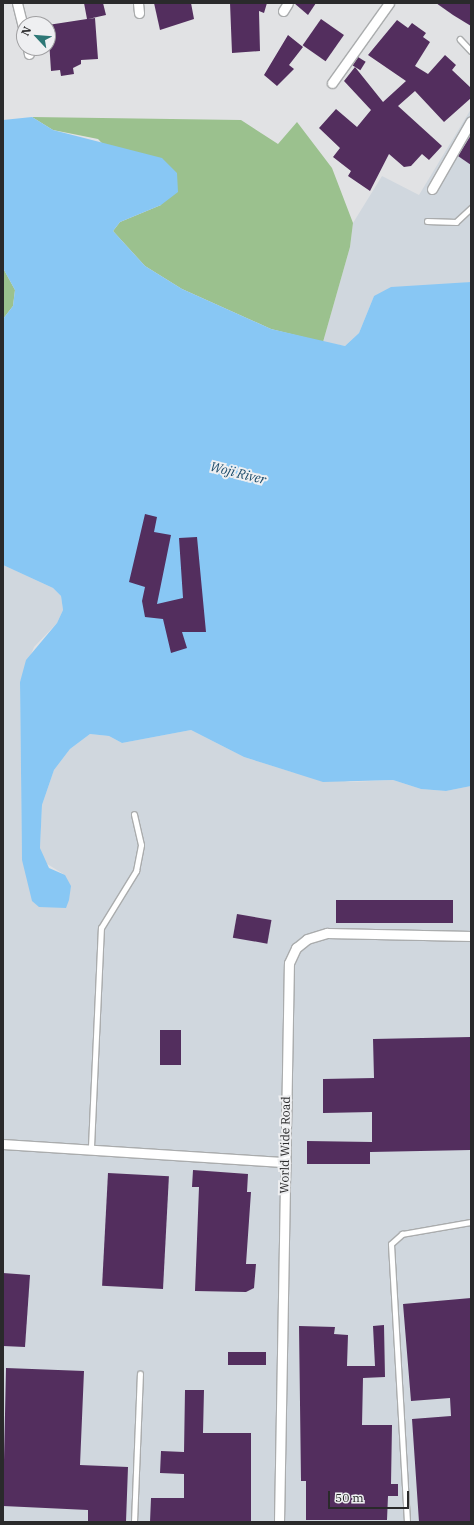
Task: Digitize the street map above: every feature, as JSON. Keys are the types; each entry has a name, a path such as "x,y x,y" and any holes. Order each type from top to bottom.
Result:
{"street":[{"path":"17,3 20,16"},
{"path":"138,3 139,13"},
{"path":"332,83 389,3"},
{"path":"432,189 471,121"},
{"name":"World Wide Road","path":"279,1522 289,963 296,948 307,939 327,933 471,936"},
{"path":"3,1144 91,1147 285,1162"}],"lane":[{"path":"460,39 471,51"},
{"path":"427,221 456,222 471,208"},
{"path":"91,1147 101,928 136,871 141,845 134,815"},
{"path":"407,1522 391,1244 402,1234 471,1222"},
{"path":"134,1522 140,1374"}],"shaded area":[{"path":"471,109 471,282 374,296 359,333 345,346 323,342 350,247 353,223 382,176 419,195"},
{"path":"3,565 53,588 61,596 63,610 57,623 34,647 20,682 22,860 65,875 44,862 40,848 42,805 54,770 70,749 90,734 109,736 122,743 191,730 244,757 295,773 350,782 393,780 421,789 446,791 471,786 471,1522 3,1522"}],"green space":[{"path":"32,117 241,120 278,144 297,122 332,168 353,223 350,247 323,342 271,329 182,289 145,266 113,231 120,222 161,205 98,139 53,130"},
{"path":"3,268 15,290 13,306 3,319"}],"water":[{"name":"Woji River","path":"32,117 53,130 162,158 177,173 178,192 161,205 120,222 113,231 145,266 182,289 271,329 345,346 359,333 374,296 391,287 471,282 471,786 446,791 421,789 393,780 323,782 244,757 191,730 122,743 109,736 90,734 70,749 54,770 42,805 40,848 49,868 65,875 71,886 69,900 66,908 39,907 32,901 22,860 20,682 26,660 57,623 63,610 61,596 53,588 3,565 3,319 13,306 15,290 3,268 3,120"}],"building":[{"path":"84,3 103,3 106,15 88,19 95,18 98,59 81,60 81,64 73,68 74,74 61,76 60,70 51,71 50,56 56,56 56,24 87,19"},
{"path":"154,3 191,3 194,19 160,30"},
{"path":"230,3 267,3 264,13 259,11 260,51 232,53"},
{"path":"294,3 316,3 308,15"},
{"path":"436,3 471,3 471,26 453,15"},
{"path":"321,19 344,35 326,61 303,45"},
{"path":"397,20 408,28 412,23 426,33 423,37 430,42 415,66 428,74 445,55 456,65 452,70 471,88 471,98 444,122 415,91 398,106 442,146 429,160 422,154 411,166 404,167 389,154 370,191 348,176 351,171 333,157 340,148 319,128 336,109 357,127 371,110 344,81 355,67 383,102 406,81 368,55"},
{"path":"288,35 303,47 289,65 294,69 277,86 264,75"},
{"path":"358,57 366,62 360,70 353,65"},
{"path":"471,135 471,165 458,156"},
{"path":"145,514 157,517 154,532 171,535 157,604 183,598 179,538 197,537 206,632 182,632 187,648 171,653 163,619 145,617 142,601 145,587 129,582"},
{"path":"336,900 453,900 453,923 336,923"},
{"path":"237,914 271,920 267,944 233,938"},
{"path":"160,1030 181,1030 181,1065 160,1065"},
{"path":"471,1037 471,1150 370,1152 370,1164 307,1164 307,1141 372,1142 372,1112 323,1113 323,1079 374,1078 373,1039"},
{"path":"193,1170 248,1174 247,1192 251,1192 246,1264 256,1264 254,1288 246,1292 195,1291 199,1187 192,1187"},
{"path":"108,1173 169,1176 163,1289 102,1286"},
{"path":"3,1273 30,1275 25,1347 3,1346"},
{"path":"471,1298 471,1522 419,1522 412,1419 451,1416 450,1398 411,1401 403,1304"},
{"path":"384,1325 385,1377 363,1378 362,1425 392,1425 391,1484 398,1484 398,1496 388,1496 387,1520 306,1520 306,1481 301,1481 299,1326 335,1327 334,1334 348,1335 347,1366 375,1366 373,1326"},
{"path":"228,1352 266,1352 266,1365 228,1365"},
{"path":"6,1368 84,1371 80,1465 128,1467 126,1522 88,1522 88,1510 3,1506"},
{"path":"185,1390 204,1390 203,1433 251,1433 251,1522 150,1522 151,1498 184,1498 184,1474 160,1473 161,1451 184,1452"}]}
